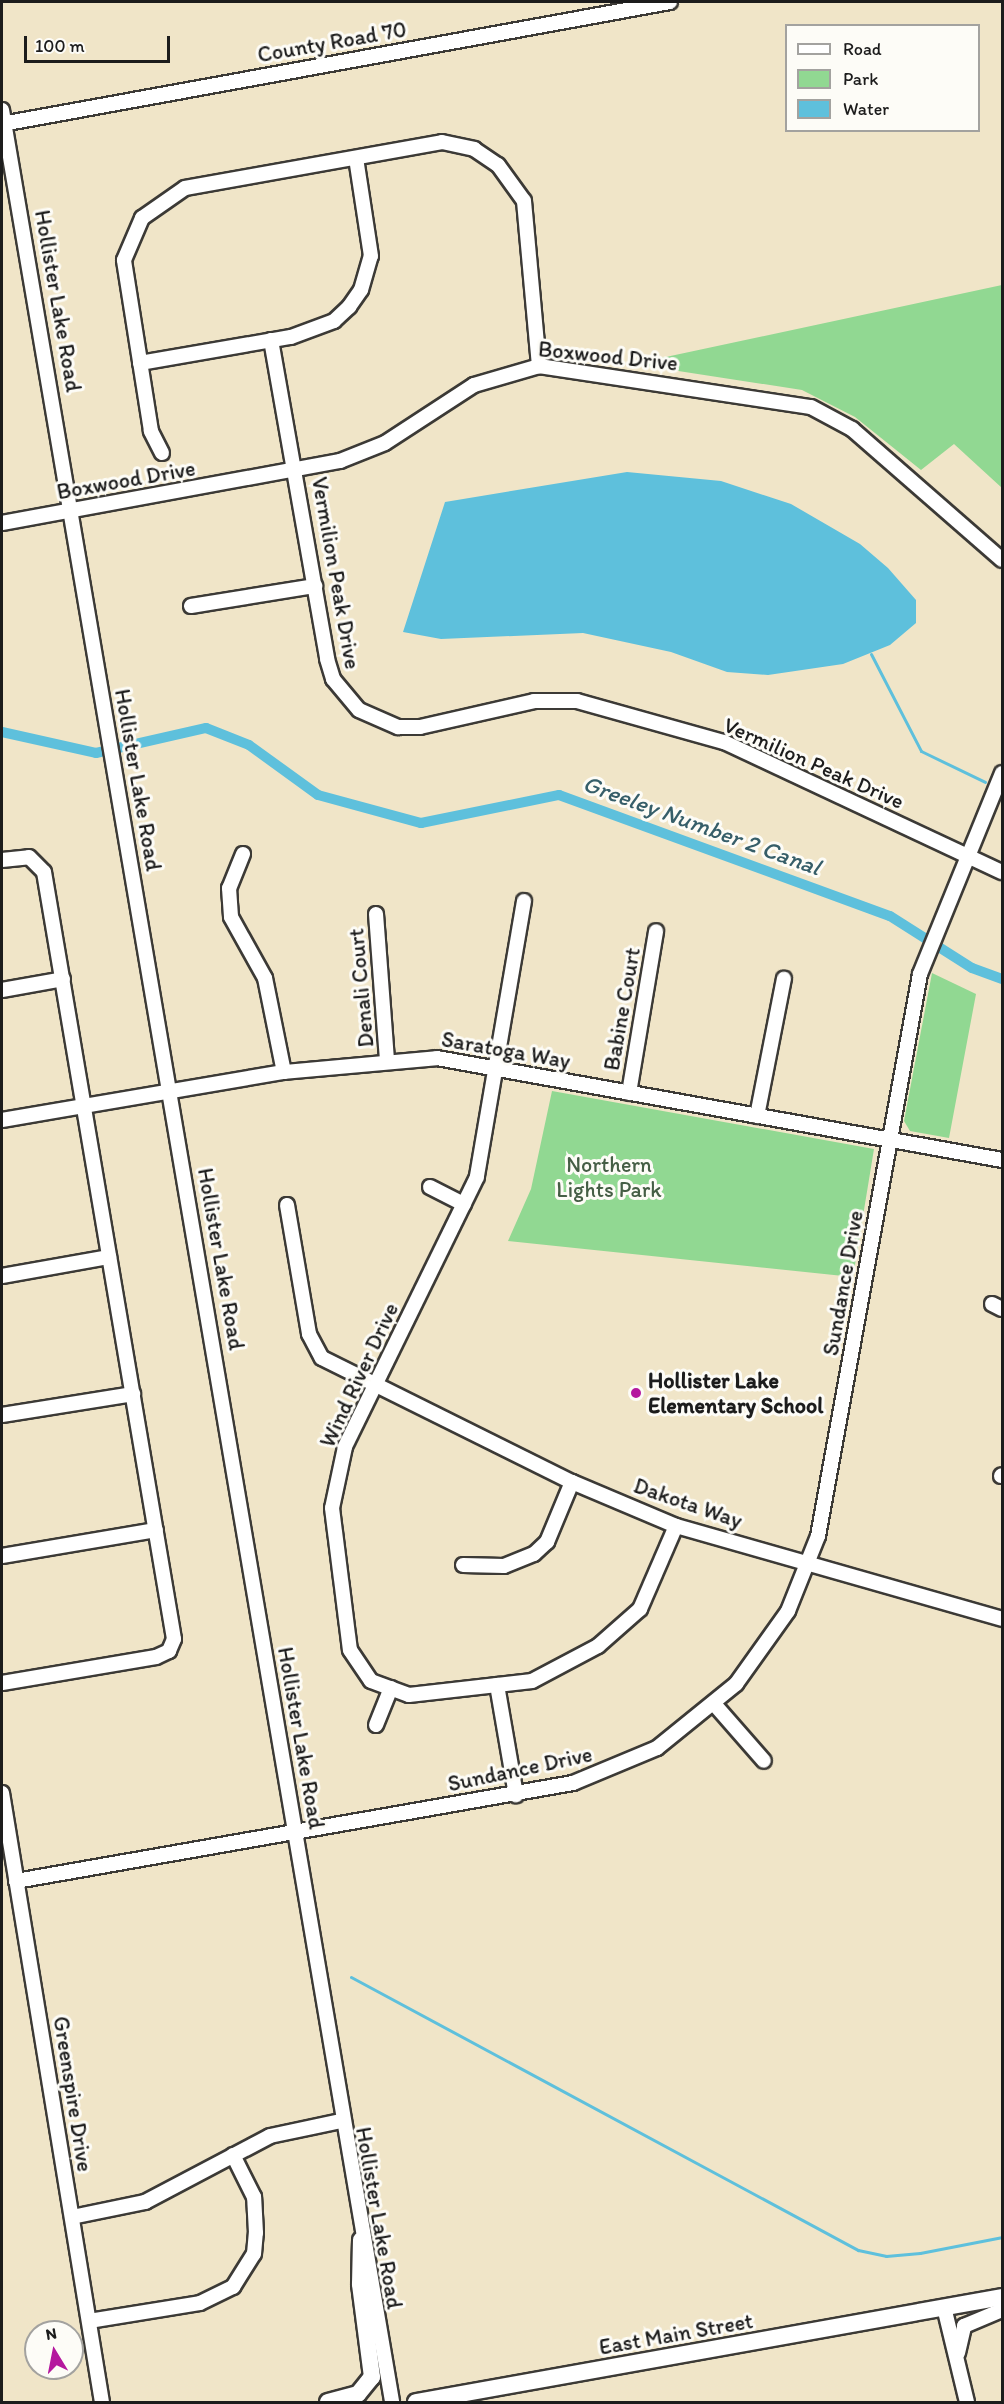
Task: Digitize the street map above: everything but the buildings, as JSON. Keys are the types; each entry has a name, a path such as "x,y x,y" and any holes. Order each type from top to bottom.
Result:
{"main road":[{"path":"328,2403 358,2394 372,2377 360,2284 361,2240"},
{"name":"East Main Street","path":"416,2403 1002,2297"},
{"path":"489,2403 511,2387"}],"street":[{"name":"County Road 70","path":"2,119 670,2"},
{"name":"Hollister Lake Road","path":"2,119 171,1092 296,1832 361,2240 392,2403"},
{"path":"162,453 151,431 124,260 134,231 153,206 185,188 442,142 474,149 508,176 524,201 529,228 539,366"},
{"path":"140,363 271,340 334,321 362,290 371,238 356,158"},
{"name":"Vermilion Peak Drive","path":"271,340 333,679 343,696 377,720 420,727 534,700 577,701 724,742 1002,872"},
{"name":"Boxwood Drive","path":"2,523 296,470 365,453 474,385 539,366 811,407 852,429 1002,560"},
{"path":"191,606 315,586"},
{"name":"Sundance Drive","path":"16,1881 573,1784 631,1762 715,1705 771,1638 809,1563 824,1507 923,962 935,928 1002,773"},
{"path":"243,854 229,888 231,917 265,978 284,1072"},
{"path":"2,860 37,860 44,872 174,1639 169,1651 2,1683"},
{"name":"Wind River Drive","path":"524,901 498,1069 477,1178 345,1447 332,1508 350,1650 371,1681 409,1695 532,1681 598,1646 640,1609 676,1526"},
{"name":"Denali Court","path":"376,914 387,1059"},
{"name":"Babine Court","path":"629,1093 656,931"},
{"path":"758,1116 784,979"},
{"path":"2,990 63,980"},
{"name":"Saratoga Way","path":"2,1120 284,1072 387,1059 437,1058 1002,1160"},
{"path":"430,1187 464,1204"},
{"name":"Dakota Way","path":"287,1204 309,1334 322,1358 572,1482 676,1526 1002,1619"},
{"path":"2,1276 109,1257"},
{"path":"2,1415 133,1394"},
{"path":"463,1565 504,1566 534,1554 547,1542 572,1482"},
{"path":"2,1556 156,1530"},
{"path":"497,1685 516,1795"},
{"path":"376,1725 391,1688"},
{"path":"715,1705 764,1761"},
{"name":"Greenspire Drive","path":"2,1793 102,2403"},
{"path":"72,2217 145,2202 183,2186 233,2155 278,2133 341,2121"},
{"path":"89,2322 200,2303 233,2287 254,2254 256,2233 254,2197 233,2155"},
{"path":"944,2307 958,2355 967,2403"},
{"path":"958,2355 964,2326 1002,2310"}],"green space":[{"path":"1002,285 1002,488 954,444 921,470 855,417 802,390 633,364"},
{"path":"932,973 976,994 949,1138 910,1131 904,1121"},
{"name":"Northern Lights Park","path":"552,1091 874,1149 853,1277 508,1241 531,1189"}],"water":[{"path":"627,472 721,481 791,504 860,544 888,568 916,600 916,623 890,645 843,664 768,675 727,672 671,652 583,633 441,639 403,632 445,502"}],"waterway":[{"path":"871,654 921,751 985,782"},
{"name":"Greeley Number 2 Canal","path":"2,732 96,753 206,728 249,745 318,795 421,823 559,795 890,916 972,968 1002,979"},
{"path":"351,1977 858,2250 886,2256 920,2253 1002,2237"}],"place":[{"name":"Hollister Lake Elementary School","path":"636,1393"}]}
